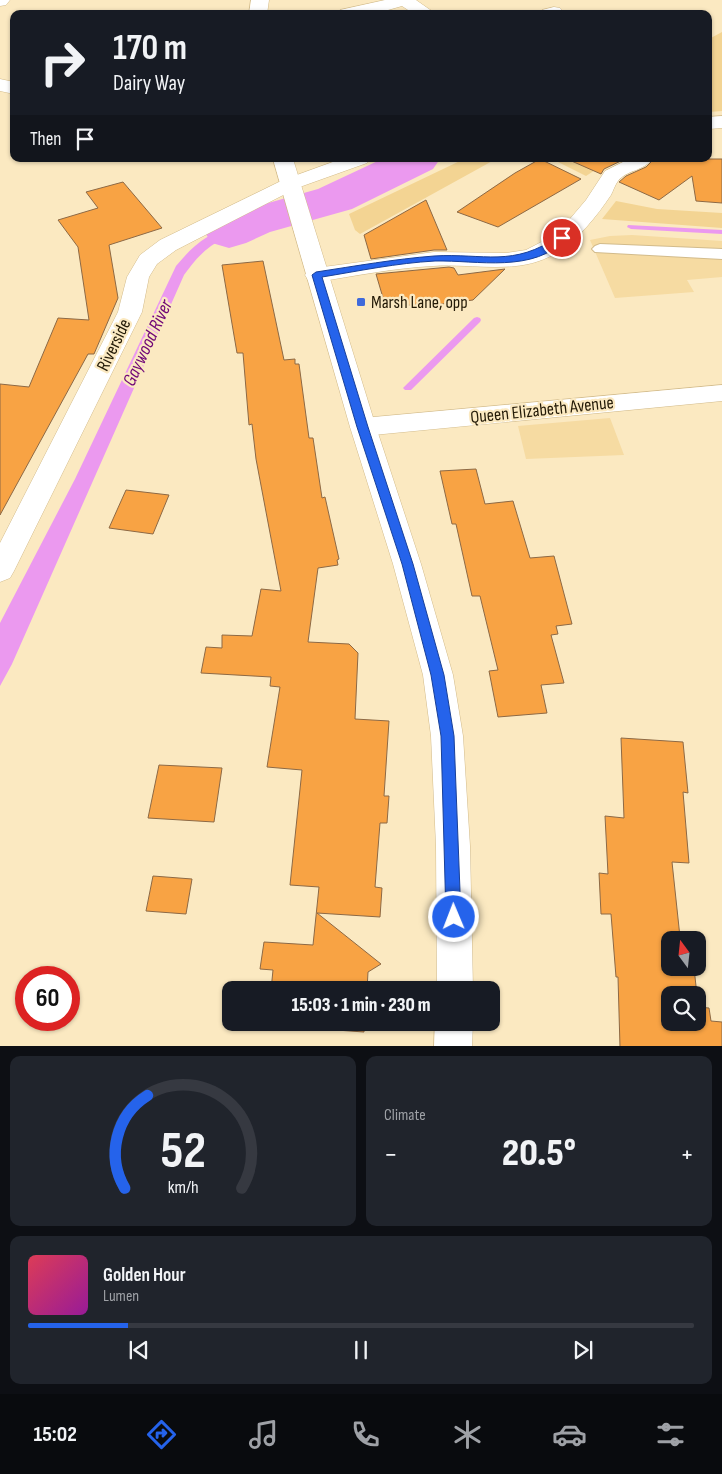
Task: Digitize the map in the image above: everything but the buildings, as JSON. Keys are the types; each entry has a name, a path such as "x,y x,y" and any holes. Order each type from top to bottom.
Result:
{"street":[{"path":"363,10 404,0 420,10"},
{"path":"284,162 316,275 408,564 438,675 447,736 453,846 455,981"},
{"name":"Riverside","path":"0,572 130,312 138,277 148,260 168,245 291,188 353,162"},
{"path":"316,275 394,263 436,259 502,261 521,258 545,250 562,238 594,205 610,177 639,162"},
{"name":"Queen Elizabeth Avenue","path":"363,427 722,393"},
{"path":"453,1046 454,1031"}],"lane":[{"path":"600,249 722,254"}],"shaded area":[{"path":"722,32 722,111 712,112 712,37"},
{"path":"458,162 491,162 360,234 355,230 349,214"},
{"path":"558,162 607,162 586,176"},
{"path":"616,201 657,209 722,213 722,228 602,219"},
{"path":"632,235 722,241 722,277 687,280 694,292 615,298 590,240 610,236"},
{"path":"610,418 624,455 526,459 518,426"}],"water":[{"path":"392,162 434,162 357,202 337,208 332,190"},
{"path":"289,206 294,220 263,227 219,241 203,252 184,275 12,664 0,686 0,623 75,479 176,266 195,246 227,226"}],"waterway":[{"name":"Gaywood River","path":"229,233 253,222 335,199 411,162"},
{"path":"631,227 722,232"},
{"path":"408,388 477,320"}],"place":[{"name":"Marsh Lane, opp","path":"361,302"}],"route":[{"path":"454,917 453,846 447,736 438,675 408,564 316,275 394,263 436,259 502,261 521,258 545,250 562,238"}]}
